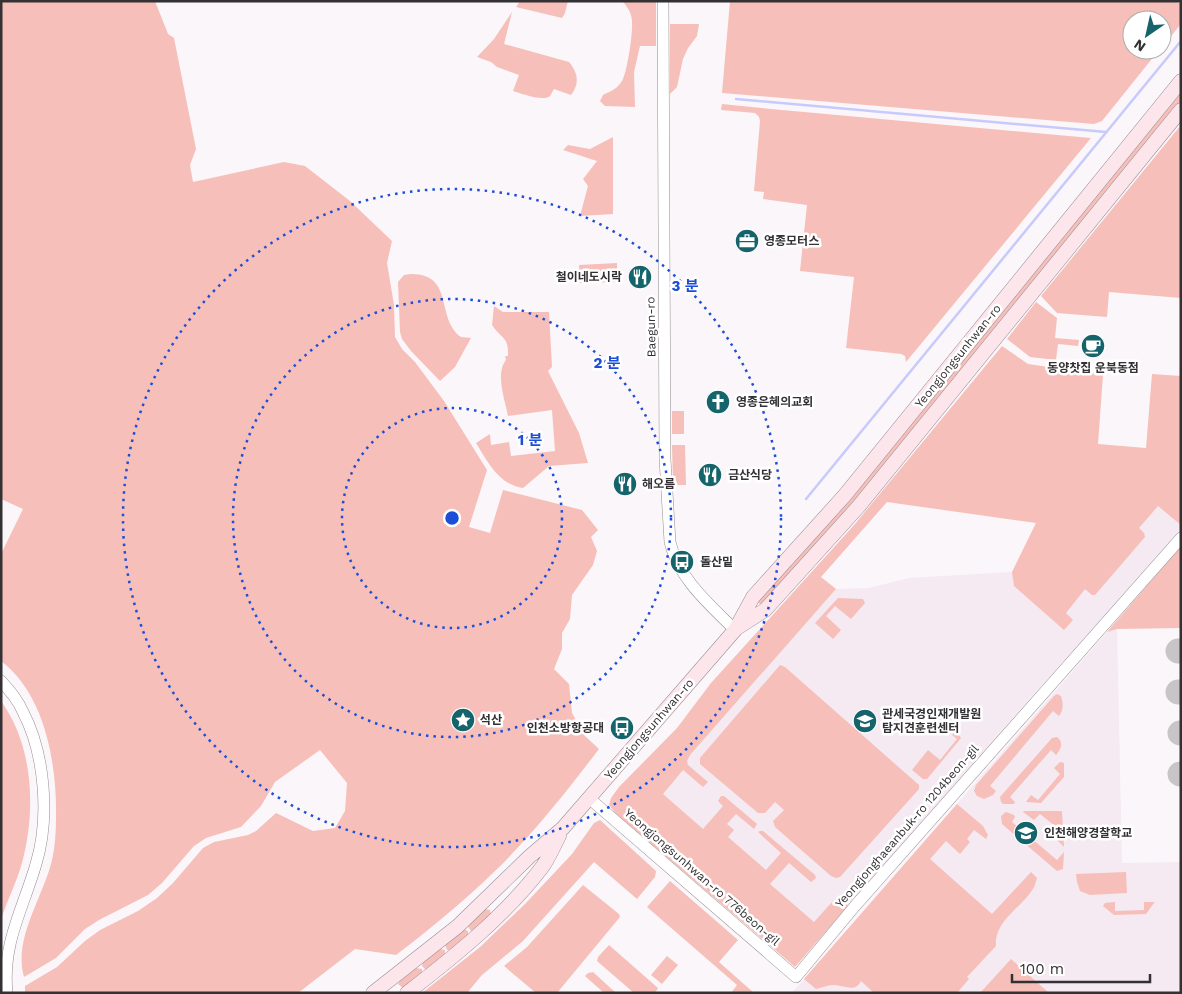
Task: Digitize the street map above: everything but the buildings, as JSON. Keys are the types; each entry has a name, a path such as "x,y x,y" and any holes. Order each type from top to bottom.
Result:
{"main road":[{"name":"Yeongjongsunhwan-ro","path":"373,993 458,926 563,828 590,798 735,630 753,597 845,495 1181,81"},
{"name":"Yeongjongsunhwan-ro","path":"735,630 765,610 859,506 1181,110"},
{"name":"Yeongjongsunhwan-ro","path":"407,993 466,944 507,906 544,865 563,828"}],"street":[{"name":"Baegun-ro","path":"663,1 665,459 670,542 673,554 694,588 735,630"},
{"name":"Yeongjonghaeanbuk-ro 1204beon-gil","path":"796,977 854,906 1181,538"},
{"path":"1,681 24,712 34,738 41,765 44,792 43,819 37,861 10,940 7,962 8,993"},
{"name":"Yeongjongsunhwan-ro 776beon-gil","path":"590,798 796,977"}],"shaded area":[{"path":"1,1 155,1 168,34 174,38 196,149 190,165 193,182 284,162 305,166 350,201 392,241 387,263 394,305 395,337 402,349 415,362 444,401 487,470 469,527 490,533 503,490 582,510 598,530 591,537 597,551 593,565 572,595 570,619 562,633 562,649 554,669 569,684 572,713 585,736 599,749 562,796 509,857 434,925 396,955 355,949 298,993 25,993 25,986 57,967 100,930 138,911 157,898 173,883 203,848 214,842 248,835 256,831 276,813 313,831 335,828 345,811 347,783 320,750 275,782 261,806 241,827 206,838 194,846 162,883 148,895 85,929 56,958 24,977 22,948 30,918 48,874 55,845 56,798 51,754 38,712 29,693 16,675 1,661 1,554 23,509 1,499"},
{"path":"520,1 568,1 562,18 516,7"},
{"path":"622,1 656,1 656,46 640,46 634,72 635,107 605,106 600,101 603,95 616,88 622,81 628,62 632,19"},
{"path":"730,1 1168,1 1181,3 1181,24 1172,35 1172,10 1122,10 1122,60 1151,60 1102,121 1094,124 722,93"},
{"path":"512,12 504,44 569,62 577,78 576,86 571,95 554,89 550,96 542,98 513,91 519,75 477,57 494,39"},
{"path":"670,24 699,24 697,36 683,59 677,87 670,94"},
{"path":"1181,87 1181,103 862,496 763,605 758,603 757,601"},
{"path":"722,104 1091,138 906,362 905,356 901,354 846,348 854,277 800,271 807,205 763,199 764,192 754,191 759,117 755,113 721,110"},
{"path":"1181,125 1181,298 1109,292 1107,317 1057,313 1041,296"},
{"path":"613,137 613,214 580,216 588,186 583,179 597,161 563,150 568,145 590,149"},
{"path":"617,263 617,282 580,283 579,265"},
{"path":"404,275 425,276 434,281 443,298 448,319 453,329 461,337 471,338 455,367 440,381 411,351 402,339 400,332 398,282"},
{"path":"1036,302 1057,318 1055,338 1079,340 1078,346 1058,344 1056,360 1030,357 1007,339"},
{"path":"494,306 503,312 549,312 552,367 548,371 579,433 588,463 549,466 523,488 515,486 500,477 476,443 490,434 491,445 509,442 511,456 555,451 552,410 508,416 503,395 501,372 506,360 505,356 508,356 508,350 506,341 492,325"},
{"path":"1002,346 1028,364 1103,375 1098,444 1146,448 1152,374 1181,376 1181,525 1158,506 1139,528 1145,537 1095,595 1092,595 1085,589 1066,613 1073,620 1064,630 1014,586 1012,572 1036,523 887,502 821,577 836,589 690,755 687,761 688,765 708,782 703,787 683,770 663,794 703,829 723,806 718,801 721,796 724,796 757,824 754,829 736,814 727,824 734,830 728,837 766,870 781,853 758,832 760,831 763,831 815,875 816,878 811,882 789,863 770,884 814,922 833,901 840,899 848,906 795,967 617,815 609,805 611,798 619,787 677,728 711,683 855,524"},
{"path":"672,411 684,411 684,434 672,434"},
{"path":"672,445 685,445 686,485 673,485"},
{"name":"관세국경인재개발원 탐지견훈련센터","path":"1181,467 1181,531 1040,687 816,943 650,800 836,589 869,588 909,578 1012,572 1041,515"},
{"path":"1181,546 1181,628 1117,629 1107,632"},
{"path":"838,598 863,599 865,603 851,619 835,606 826,616 841,630 833,639 815,623"},
{"name":"인천해양경찰학교","path":"1117,629 1122,863 1181,862 1181,993 792,993 1107,632"},
{"path":"780,665 785,667 919,785 919,789 840,877 831,876 775,827 773,821 784,810 775,802 765,813 758,813 700,764 700,758"},
{"path":"1057,694 1061,696 1063,703 1059,716 1053,711 990,786 996,791 993,795 984,799 977,796 974,791 976,785"},
{"path":"1,701 12,718 20,737 25,757 29,777 30,819 23,859 1,920"},
{"path":"955,732 961,738 927,779 923,779 912,770 928,750 940,760 957,739 952,735"},
{"path":"1057,737 1061,746 1056,755 1051,750 1010,797 1015,802 1014,804 1003,804 1000,797 1052,738"},
{"path":"1060,762 1064,763 1064,777 1041,803 1026,802 1031,795 1038,800 1060,774 1054,768"},
{"path":"957,804 983,826 988,835 986,839 974,830 967,839 970,842 960,854 946,841 930,859 992,914 1031,872 1037,878 1028,896 1009,915 999,929 996,946 967,977 969,979 957,993 874,993 861,981 856,987 852,988 829,985 816,989 804,979"},
{"path":"1024,811 1061,811 1064,847 1054,837 1060,830 1040,814 1034,820"},
{"path":"1006,812 1014,815 1015,817 1012,822 1057,860 1064,852 1063,869 1057,871 1002,824 1001,816"},
{"path":"600,820 656,871 655,877 637,899 594,862 523,941 482,975 467,993 422,993 480,947 525,904 572,854 594,823"},
{"path":"1126,872 1127,893 1090,895 1080,891 1076,874"},
{"path":"670,881 738,940 719,962 754,993 731,993 737,985 647,907"},
{"path":"583,885 619,914 620,917 557,993 536,993 504,966 527,947"},
{"path":"1115,902 1115,911 1144,910 1144,902 1154,903 1146,914 1114,915 1103,906 1105,903"},
{"path":"485,909 490,910 491,915 472,931 470,930 468,926"},
{"path":"463,929 468,931 468,935 451,950 447,950 445,945"},
{"path":"609,945 658,988 655,993 634,993 597,961 598,957"},
{"path":"440,949 445,950 445,955 426,970 422,966 423,962"},
{"path":"667,956 678,965 662,984 651,975"},
{"path":"1011,959 1049,993 980,993"},
{"path":"416,968 422,969 422,973 403,988 398,984 400,981"},
{"path":"593,972 616,993 604,993 585,976"}],"waterway":[{"path":"806,499 1181,41"},
{"path":"736,99 1106,132"}],"place":[{"name":"영종모터스","path":"747,241"},
{"name":"철이네도시락","path":"640,277"},
{"name":"동양찻집 운북동점","path":"1093,346"},
{"name":"영종은혜의교회","path":"718,402"},
{"name":"금산식당","path":"710,475"},
{"name":"해오름","path":"625,484"},
{"name":"돌산밑","path":"682,562"},
{"name":"석산","path":"463,720"},
{"name":"관세국경인재개발원 탐지견훈련센터","path":"865,721"},
{"name":"인천소방항공대","path":"622,728"},
{"name":"인천해양경찰학교","path":"1026,833"}]}
